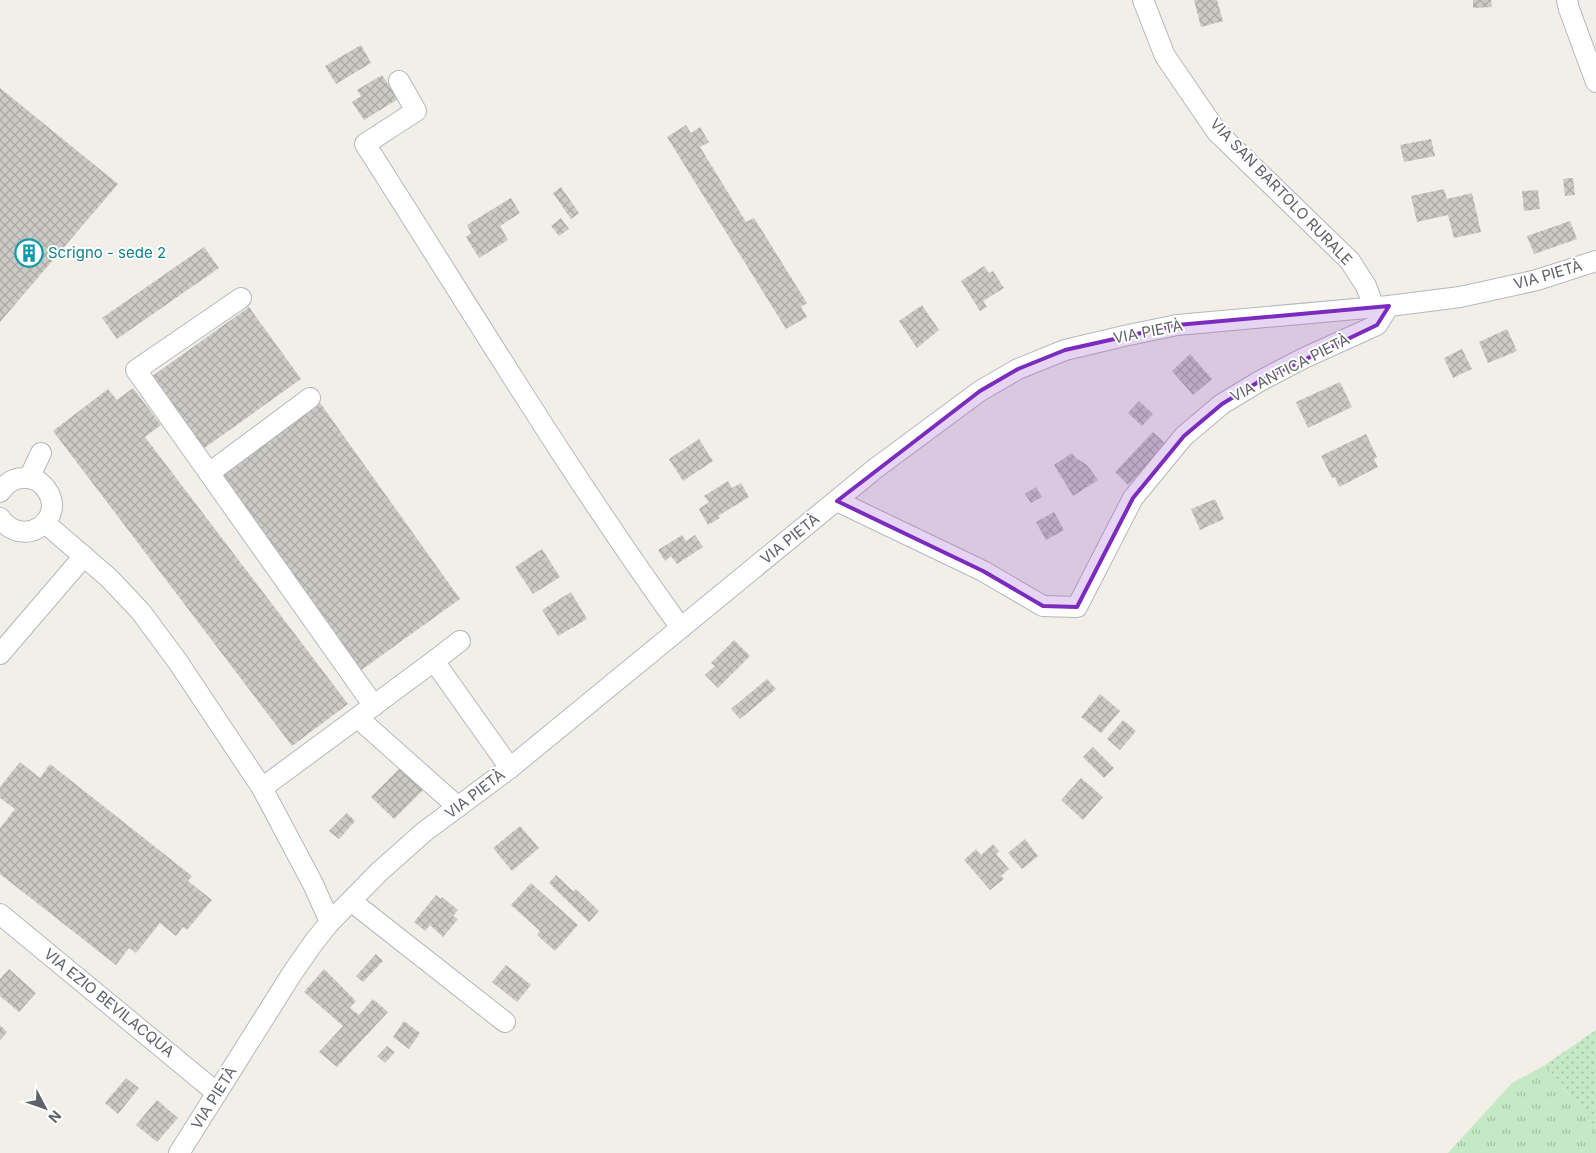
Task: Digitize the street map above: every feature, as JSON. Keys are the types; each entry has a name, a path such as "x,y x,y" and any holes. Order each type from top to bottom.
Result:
{"street":[{"name":"VIA SAN BARTOLO RURALE","path":"1143,0 1165,56 1218,132 1350,261 1381,307"},
{"path":"1567,0 1596,82"},
{"path":"398,81 416,111 365,144 515,381 645,578 681,628"},
{"name":"VIA PIETÀ","path":"179,1153 293,972 330,922 379,872 424,832 510,768 876,468 980,391 1018,369 1065,350 1124,336 1177,325 1381,307 1460,296 1537,280 1596,261"},
{"path":"241,298 136,370 374,706"},
{"name":"VIA ANTICA PIETÀ","path":"837,501 982,571 1042,606 1077,607 1133,498 1184,436 1222,404 1260,381 1304,358 1377,325 1381,307"},
{"path":"209,473 310,398"},
{"path":"29,478 42,453"},
{"path":"0,518 6,526 13,530 30,532 45,523 52,508 51,500 44,485 29,478 20,478 1,487"},
{"path":"45,523 109,578 141,612 200,693 262,788 313,884 330,922"},
{"path":"0,654 84,556"},
{"path":"262,788 460,641"},
{"path":"434,660 510,768"},
{"path":"358,718 458,807"},
{"path":"351,901 504,1022"},
{"name":"VIA EZIO BEVILACQUA","path":"0,914 217,1093"}],"highlighted area":[{"path":"1389,306 1377,325 1260,381 1222,404 1184,436 1133,498 1077,607 1043,606 983,571 837,501 980,391 1018,369 1065,350 1177,325"}],"green space":[{"path":"1596,1030 1596,1128 1545,1065"},
{"path":"1545,1065 1596,1128 1596,1153 1448,1153 1512,1083"}],"building":[{"path":"1194,0 1217,0 1223,21 1201,27"},
{"path":"1473,0 1491,0 1492,7 1473,8"},
{"path":"361,45 371,63 336,84 325,66"},
{"path":"382,75 398,99 364,120 352,102 361,96 357,90"},
{"name":"Scrigno - sede 2","path":"0,88 118,184 0,322"},
{"path":"686,125 691,133 700,127 709,142 700,147 746,222 754,218 807,303 801,307 807,317 786,329 667,137"},
{"path":"1431,139 1435,156 1404,162 1400,145"},
{"path":"1573,178 1575,195 1565,196 1563,179"},
{"path":"561,187 579,213 571,219 553,193"},
{"path":"1444,189 1447,199 1472,193 1481,232 1454,238 1448,215 1417,222 1411,196"},
{"path":"1538,190 1540,209 1524,211 1522,191"},
{"path":"511,198 520,213 500,226 508,240 479,258 466,237 471,233 467,225"},
{"path":"561,218 569,229 559,236 551,226"},
{"path":"1570,221 1577,239 1534,254 1527,236"},
{"path":"204,247 219,268 117,339 102,318"},
{"path":"984,266 989,273 993,271 1004,288 983,301 987,307 980,311 961,281"},
{"path":"922,305 939,330 917,348 899,321"},
{"path":"249,307 301,379 203,449 151,377"},
{"path":"1507,329 1517,351 1488,363 1479,342"},
{"path":"1462,349 1472,369 1453,378 1444,358"},
{"path":"1190,354 1212,379 1193,395 1172,371"},
{"path":"1340,382 1352,407 1308,428 1296,402"},
{"path":"133,388 161,425 145,437 348,704 292,746 53,431 108,389 117,400"},
{"path":"318,400 460,599 360,671 218,471"},
{"path":"1139,401 1153,414 1142,426 1128,413"},
{"path":"1153,432 1167,445 1128,485 1115,472"},
{"path":"1366,434 1377,457 1374,459 1378,467 1339,487 1335,477 1332,478 1321,456"},
{"path":"699,439 713,461 683,481 669,459"},
{"path":"1072,453 1087,465 1098,480 1073,496 1054,465"},
{"path":"728,481 732,488 741,483 749,497 718,516 720,518 708,525 699,509 709,502 704,496"},
{"path":"1036,487 1042,497 1031,503 1025,494"},
{"path":"1215,499 1224,519 1200,530 1191,509"},
{"path":"1054,512 1064,530 1046,540 1036,522"},
{"path":"682,535 686,541 695,535 703,547 677,564 671,556 665,561 658,550"},
{"path":"542,549 560,577 533,594 515,567"},
{"path":"571,592 587,619 558,636 542,610"},
{"path":"734,640 750,656 718,688 705,675 715,666 711,663"},
{"path":"767,679 776,689 740,719 731,709"},
{"path":"1100,694 1120,711 1101,733 1081,717"},
{"path":"1123,720 1136,731 1120,750 1107,739"},
{"path":"1093,747 1114,768 1104,778 1083,757"},
{"path":"20,762 40,778 50,764 192,876 188,881 212,900 187,930 183,927 176,936 160,923 136,953 129,948 116,965 0,874 0,828 15,809 0,798 0,787"},
{"path":"401,767 424,789 394,819 371,797"},
{"path":"1081,778 1103,797 1083,820 1061,800"},
{"path":"347,813 355,821 339,839 329,831"},
{"path":"520,826 539,848 512,871 493,848"},
{"path":"1025,839 1038,856 1022,869 1008,853"},
{"path":"993,844 999,851 996,854 1009,869 1001,876 1004,879 990,890 964,860 976,849 981,855"},
{"path":"556,875 573,891 576,889 599,911 589,922 549,883"},
{"path":"531,883 578,925 555,951 537,935 540,931 511,905"},
{"path":"436,895 441,899 442,897 458,910 453,916 458,919 443,937 430,925 425,931 414,922"},
{"path":"376,954 383,961 363,982 356,976"},
{"path":"506,965 531,985 517,1002 492,982"},
{"path":"9,969 36,993 19,1012 0,996 0,979"},
{"path":"324,969 356,1001 350,1008 359,1015 373,999 388,1012 337,1067 319,1052 343,1026 304,992"},
{"path":"404,1021 420,1033 409,1049 393,1037"},
{"path":"0,1025 7,1032 0,1040"},
{"path":"387,1046 395,1052 385,1063 377,1056"},
{"path":"126,1078 139,1088 118,1114 105,1103"},
{"path":"157,1100 178,1118 157,1142 136,1125"}],"place":[{"name":"Scrigno - sede 2","path":"29,253"}]}
